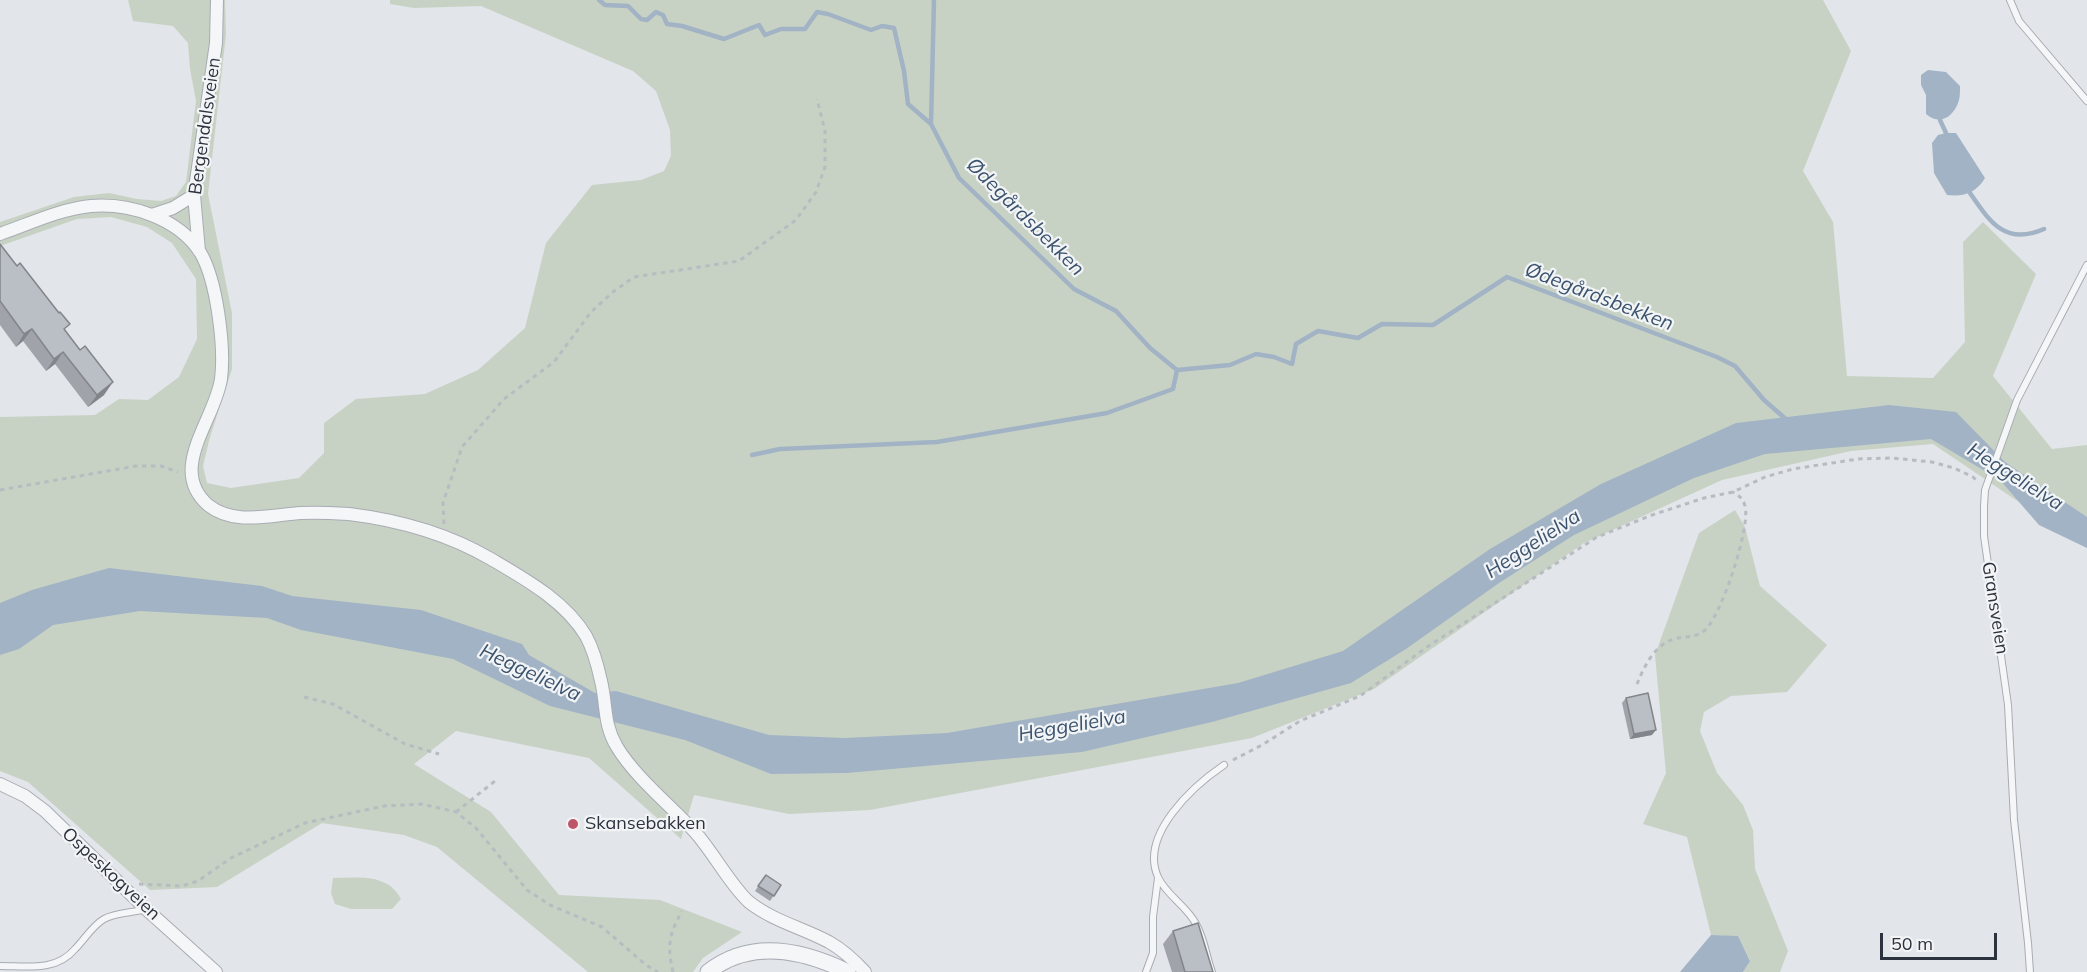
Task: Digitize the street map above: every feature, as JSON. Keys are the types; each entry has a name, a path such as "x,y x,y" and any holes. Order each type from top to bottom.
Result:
{"street":[{"name":"Bergendalsveien","path":"199,251 194,195 216,43 217,0"},
{"path":"152,215 172,208 194,195"},
{"path":"0,234 73,209 93,206 127,207 152,215 176,229 199,251 213,292 223,354 219,391 193,454 192,476 198,495 220,512 234,517 250,518 312,513 346,514 403,524 445,538 490,559 536,586 563,609 587,638 602,684 606,726 618,749 696,834 747,900 770,916 828,942 850,955 865,972"},
{"name":"Ospeskogveien","path":"0,784 25,796 45,811 146,909 216,972"},
{"path":"708,972 736,956 764,950 795,952 822,960 848,972"}],"lane":[{"path":"2010,0 2019,21 2087,101"},
{"name":"Gransveien","path":"2030,972 2014,820 2008,705 1984,536 1985,490 2017,400 2087,265"},
{"path":"1146,972 1153,953 1153,917 1158,878 1154,863 1155,845 1174,811 1192,789 1224,765"},
{"path":"1158,878 1187,910 1196,924 1209,956 1212,972"},
{"path":"0,966 38,967 60,962 74,952 94,926 102,920 146,909"}],"path":[{"path":"445,538 443,503 462,447 504,399 554,362 591,312 606,298 634,278 739,261 796,220 816,192 825,167 825,131 817,99"},
{"path":"1224,765 1300,721 1360,696 1426,647 1597,537 1673,508 1733,492 1765,477 1793,469 1858,459 1892,458 1932,462 1954,468 1973,477 1985,490"},
{"path":"0,490 136,466 161,466 192,476"},
{"path":"1637,684 1645,664 1656,650 1672,639 1690,638 1706,630 1718,609 1735,567 1745,525 1746,507 1741,497 1733,492"},
{"path":"304,697 333,704 405,744 439,754"},
{"path":"456,812 495,781"},
{"path":"120,884 182,886 198,881 231,858 305,823 384,806 422,804 456,812 476,828 527,890 550,905 602,927 646,965 658,972"},
{"path":"673,972 669,946 672,930 682,911"}],"green space":[{"path":"128,0 225,0 226,34 208,194 232,313 232,369 203,466 207,483 231,488 299,478 324,453 324,423 356,399 425,394 478,370 525,328 546,243 592,185 641,180 664,171 671,156 670,130 656,91 633,71 481,6 414,8 390,4 390,0 1823,0 1851,51 1803,171 1833,222 1847,376 1933,378 1965,342 1963,242 1983,222 2036,274 1993,376 2052,449 2087,445 2087,548 1933,444 1851,451 1722,480 1584,543 1374,689 1252,738 870,810 789,814 694,795 681,839 589,758 456,731 414,764 491,812 559,895 660,900 742,932 703,958 693,972 588,972 437,847 404,835 322,823 217,887 150,890 28,782 0,771 0,417 95,415 119,399 148,400 179,377 197,339 196,279 172,243 147,227 111,217 77,219 0,246 0,222 74,197 109,193 161,201 176,196 186,182 196,101 188,43 173,26 133,21"},
{"path":"1735,510 1745,527 1760,586 1827,645 1787,692 1731,696 1704,712 1700,731 1717,773 1743,805 1753,830 1755,869 1788,951 1780,972 1743,972 1750,960 1738,937 1711,935 1687,837 1643,824 1666,773 1655,655 1699,533"},
{"path":"333,878 362,878 380,881 395,891 401,899 392,909 351,909 335,904 331,893"}],"water":[{"path":"1928,70 1946,72 1960,86 1957,106 1946,118 1931,118 1926,114 1926,95 1921,85 1921,75"},
{"path":"1956,133 1985,178 1969,193 1947,195 1934,173 1932,143 1938,135"},
{"name":"Heggelielva","path":"1889,405 1956,412 2005,462 2087,517 2087,548 2039,525 2000,480 1931,439 1765,454 1694,478 1574,535 1499,583 1406,649 1351,683 1212,722 1082,752 847,773 771,774 685,740 550,706 453,659 301,630 267,618 140,611 53,625 19,649 0,655 0,603 32,590 109,568 262,586 292,596 421,610 522,644 529,655 595,693 616,691 769,735 845,738 947,733 1238,683 1343,651 1490,549 1601,484 1736,423"},
{"path":"1711,935 1738,936 1750,961 1743,972 1680,972"}],"building":[{"path":"0,244 17,266 20,263 70,324 64,329 80,350 85,346 113,382 97,395 63,352 54,359 32,329 24,334 0,301"},
{"path":"1648,693 1656,730 1634,734 1626,698"},
{"path":"766,875 781,885 774,896 758,886"},
{"path":"1198,923 1213,972 1185,972 1173,931"}],"waterway":[{"name":"Ødegårdsbekken","path":"599,0 605,5 628,6 641,19 647,20 656,12 663,15 667,24 682,26 724,39 759,25 765,35 781,29 805,29 817,12 871,30 882,26 894,28 904,71 908,104 931,124 959,178 1074,289 1116,311 1150,348 1177,370 1230,365 1256,354 1274,357 1292,364 1296,344 1318,331 1358,338 1382,324 1433,325 1507,277 1717,357 1735,366 1764,400 1788,421"},
{"path":"931,124 934,0"},
{"path":"1940,120 1946,133"},
{"path":"1970,193 1992,222 2009,233 2030,234 2044,229"},
{"path":"752,455 780,449 937,442 1107,413 1173,389 1177,370"}],"place":[{"name":"Skansebakken","path":"573,824"}]}
